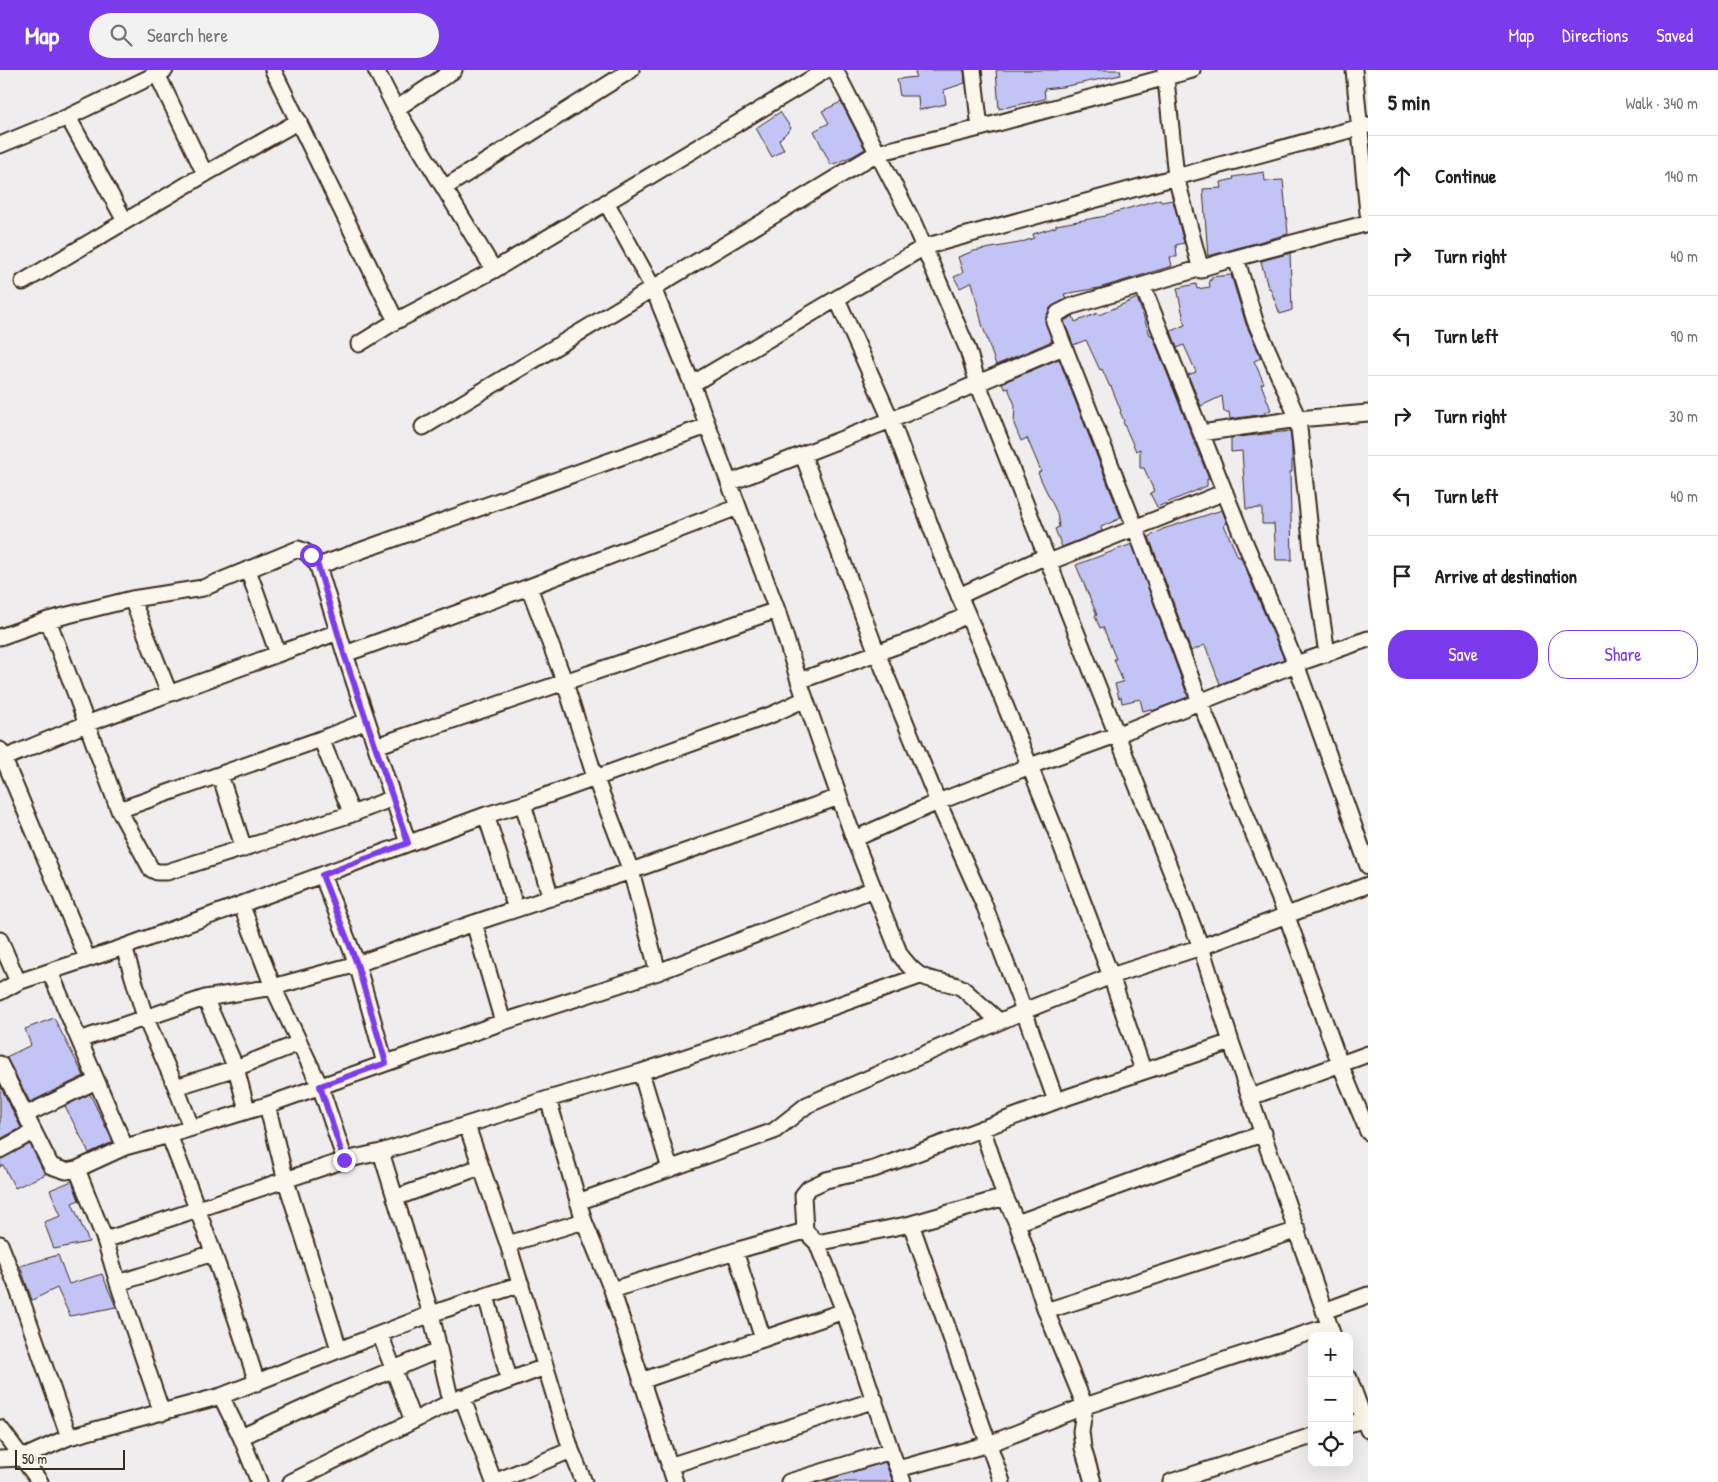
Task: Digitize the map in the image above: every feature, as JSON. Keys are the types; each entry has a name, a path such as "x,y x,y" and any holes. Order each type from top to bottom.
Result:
{"street":[{"path":"273,70 396,321"},
{"path":"376,70 396,108 494,270"},
{"path":"396,108 454,70"},
{"path":"444,188 631,70"},
{"path":"359,344 396,321 494,270 826,70"},
{"path":"835,70 924,247 968,350 978,384 1201,947 1329,1324"},
{"path":"973,70 980,128"},
{"path":"422,427 877,153 980,128 1166,74 1192,70"},
{"path":"1354,70 1364,127 1368,214"},
{"path":"0,145 68,117 161,72 205,174"},
{"path":"1166,74 1176,176 1201,270"},
{"path":"68,117 125,222"},
{"path":"23,282 205,174 299,122"},
{"path":"692,384 924,247 1176,176 1364,127"},
{"path":"606,202 653,288 692,384 776,610 854,839 900,955 909,967 920,976 955,984 962,988 999,1021"},
{"path":"1368,223 1236,258 1201,270 1072,306 1058,313 1054,321 1135,527 1200,702 1286,914 1340,1064 1368,1132"},
{"path":"1236,258 1255,321 1298,419 1313,559 1327,654"},
{"path":"1143,286 1296,664 1368,866"},
{"path":"837,298 891,420 941,554 1055,829 1111,976 1143,1070"},
{"path":"729,483 891,420 1064,347"},
{"path":"1201,433 1298,419 1368,413"},
{"path":"318,566 708,426"},
{"path":"802,454 877,653 938,802 985,907 1056,1101"},
{"path":"959,596 1048,559 1225,492"},
{"path":"344,654 529,587 738,507"},
{"path":"0,637 48,620 132,599 203,588 298,549 311,555 318,566 344,654 408,843"},
{"path":"248,570 278,654"},
{"path":"529,587 564,683 595,777 631,871 658,972"},
{"path":"132,599 169,693"},
{"path":"376,746 776,610"},
{"path":"799,681 922,637 967,615"},
{"path":"48,620 120,810 146,862 156,872 167,872 244,849 352,814 393,798"},
{"path":"88,958 1,755 338,632"},
{"path":"854,839 938,802 1030,766 1116,735 1296,664 1368,639"},
{"path":"0,992 18,982 124,946 486,815 523,804 773,714 805,699"},
{"path":"120,810 367,721"},
{"path":"321,739 352,814"},
{"path":"220,775 244,849"},
{"path":"79,1040 205,998 273,987 357,964 631,871 839,797"},
{"path":"523,804 550,898"},
{"path":"486,815 516,909"},
{"path":"322,875 357,964 386,1063"},
{"path":"578,1202 774,1131 807,1106 999,1021 1111,976 1201,947 1368,884"},
{"path":"0,1064 51,1166 66,1172 77,1169 124,1147 266,1105 503,1022 658,972 874,889"},
{"path":"241,904 273,987 320,1086 344,1160"},
{"path":"474,923 503,1022"},
{"path":"0,940 18,982"},
{"path":"124,946 146,1017 191,1127"},
{"path":"50,972 124,1147"},
{"path":"105,1240 198,1211 344,1160 381,1152 548,1099 641,1072 780,1026 920,976"},
{"path":"205,998 236,1068 247,1110"},
{"path":"1232,1042 1143,1070 874,1169 826,1180 809,1188 803,1195 806,1231 817,1243 844,1311 891,1451 901,1475 989,1444 1085,1406 1329,1324 1368,1295"},
{"path":"176,1087 236,1068 299,1043"},
{"path":"1251,1097 1368,1054"},
{"path":"641,1072 670,1169"},
{"path":"25,1115 96,1080"},
{"path":"548,1099 584,1221 612,1290 675,1482"},
{"path":"266,1105 286,1181 338,1349"},
{"path":"467,1126 521,1284 570,1450 584,1482"},
{"path":"982,1128 1006,1197 1018,1223 1046,1311 1085,1406 1081,1431 1090,1481"},
{"path":"0,1150 33,1132"},
{"path":"1018,1223 1264,1133"},
{"path":"169,1135 242,1334 257,1382"},
{"path":"381,1152 431,1314 439,1350 457,1400 494,1482 570,1450"},
{"path":"395,1198 480,1167"},
{"path":"77,1169 105,1240 162,1413"},
{"path":"817,1243 911,1224 1006,1197"},
{"path":"508,1244 584,1221"},
{"path":"911,1224 1002,1482"},
{"path":"1046,1311 1298,1230"},
{"path":"612,1290 735,1251 806,1231"},
{"path":"0,1244 17,1287 69,1437"},
{"path":"735,1251 763,1339"},
{"path":"118,1283 213,1253"},
{"path":"0,1459 22,1458 69,1437 221,1396 431,1314 521,1284"},
{"path":"486,1296 509,1379"},
{"path":"641,1381 844,1311"},
{"path":"380,1334 413,1421"},
{"path":"241,1437 439,1350"},
{"path":"291,1482 457,1400 545,1367"},
{"path":"1353,1389 1366,1424 1353,1424"},
{"path":"221,1396 241,1437 259,1482"},
{"path":"669,1466 875,1400"},
{"path":"0,1428 40,1482"},
{"path":"1171,1482 1308,1437"},
{"path":"789,1482 891,1451"}],"building":[{"path":"915,70 964,70 965,83 944,90 946,104 919,110 918,96 900,96 897,79 916,77"},
{"path":"996,70 1120,70 1121,75 1044,89 1045,99 999,109"},
{"path":"841,102 865,149 831,165 814,131 829,123 822,111"},
{"path":"780,112 791,128 779,140 784,149 772,157 756,128"},
{"path":"1264,172 1265,181 1283,180 1288,234 1208,256 1203,189 1222,188 1221,182 1234,179 1233,177"},
{"path":"1160,199 1161,202 1173,200 1184,243 1176,245 1177,257 1170,257 1172,266 1099,288 1064,294 1066,299 1050,308 1045,320 1052,341 996,365 982,324 972,282 960,288 954,277 963,273 958,257 974,251 1019,243 1034,238 1033,234 1056,227 1056,225 1106,216"},
{"path":"1290,253 1292,310 1280,314 1270,288 1268,288 1261,261"},
{"path":"1231,275 1246,324 1261,358 1254,361 1264,383 1261,384 1271,410 1265,412 1265,414 1230,419 1229,412 1224,412 1222,396 1201,406 1188,375 1196,372 1184,345 1177,348 1171,331 1185,325 1177,288 1196,284 1197,289 1210,287 1209,280 1212,280 1211,277"},
{"path":"1137,298 1150,335 1152,335 1209,479 1207,479 1207,486 1157,507 1150,493 1154,491 1144,468 1140,468 1140,449 1136,451 1123,422 1121,411 1111,386 1102,369 1100,370 1086,340 1073,345 1064,321 1073,316 1075,322 1098,313 1099,315"},
{"path":"1059,359 1121,518 1101,527 1102,531 1062,547 1055,529 1059,527 1057,513 1038,473 1041,471 1027,438 1021,441 1014,424 1015,405 1008,388 1005,389 1002,383"},
{"path":"1290,431 1292,448 1292,472 1290,472 1292,560 1276,560 1274,524 1262,524 1262,508 1246,509 1242,451 1231,452 1231,438"},
{"path":"1222,510 1227,523 1224,525 1238,557 1240,556 1284,659 1220,684 1205,645 1191,651 1149,537 1163,529"},
{"path":"1132,544 1188,697 1152,711 1151,709 1143,711 1140,699 1122,703 1121,697 1119,698 1115,684 1123,682 1114,659 1116,659 1103,627 1100,628 1095,616 1097,615 1076,565"},
{"path":"54,1018 84,1076 30,1102 6,1057 31,1045 25,1029"},
{"path":"0,1085 21,1128 0,1139"},
{"path":"90,1094 113,1142 89,1153 65,1106"},
{"path":"30,1144 46,1174 15,1188 3,1165 0,1167 0,1159"},
{"path":"72,1181 79,1200 72,1203 89,1242 54,1249 44,1222 61,1216 50,1190"},
{"path":"58,1255 69,1284 102,1274 116,1307 70,1316 57,1288 32,1300 20,1266"},
{"path":"885,1462 893,1482 827,1482 827,1480"}],"route":[{"path":"311,555 318,566 344,654 408,843 322,875 357,964 386,1063 320,1086 344,1160"}]}
